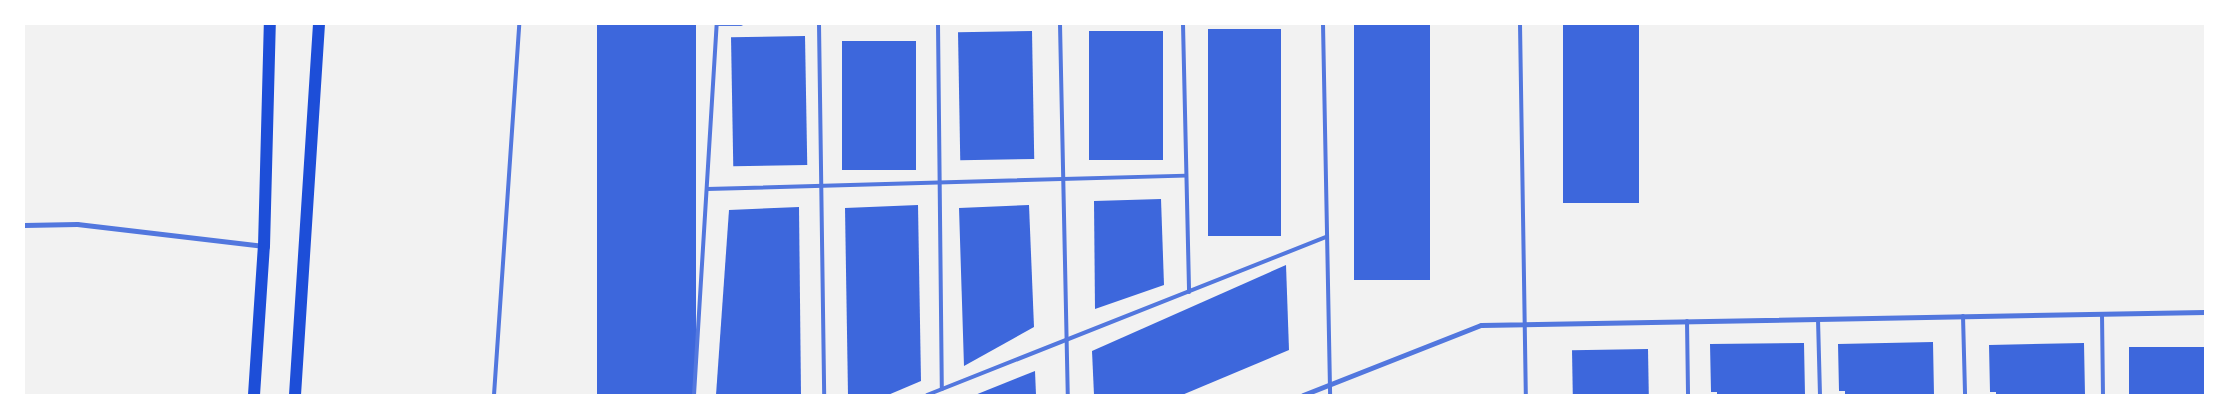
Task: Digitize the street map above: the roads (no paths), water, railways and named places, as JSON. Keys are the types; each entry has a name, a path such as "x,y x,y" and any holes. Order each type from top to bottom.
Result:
{"main road":[{"path":"254,395 264,246 270,24"},
{"path":"295,395 320,24"}],"street":[{"path":"24,225 77,224 264,246"},
{"path":"1303,395 1481,325 2205,312"}],"lane":[{"path":"494,395 519,24"},
{"path":"694,395 717,24 741,24"},
{"path":"819,24 824,395"},
{"path":"938,24 942,389"},
{"path":"1060,24 1068,395"},
{"path":"1183,24 1189,292"},
{"path":"1323,24 1330,395"},
{"path":"1520,24 1526,395"},
{"path":"707,189 1186,176"},
{"path":"927,395 1327,237"},
{"path":"2102,314 2103,395"},
{"path":"1963,316 1965,395"},
{"path":"1818,319 1820,395"},
{"path":"1687,321 1688,395"}]}
